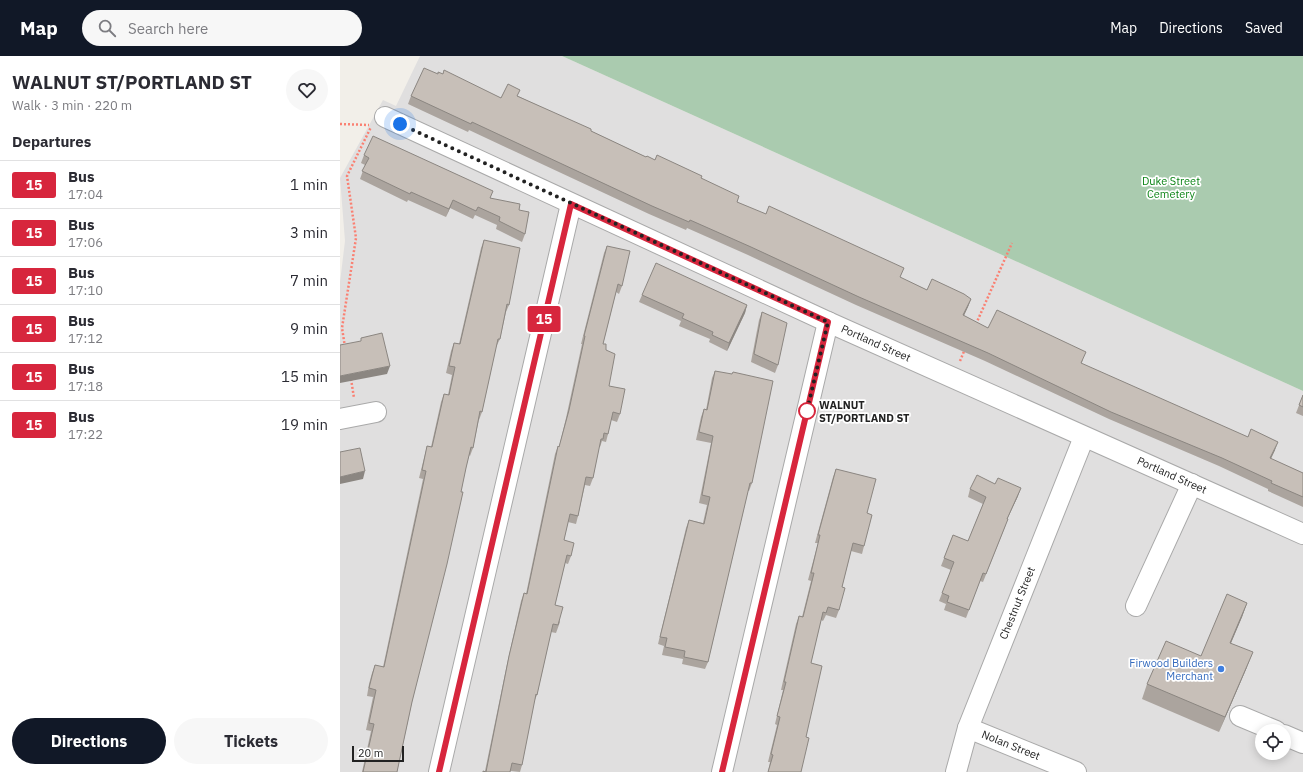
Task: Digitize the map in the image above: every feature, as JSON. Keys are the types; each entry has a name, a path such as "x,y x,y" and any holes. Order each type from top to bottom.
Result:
{"street":[{"name":"Portland Street","path":"385,118 828,322 1303,534"},
{"path":"439,772 571,204"},
{"path":"722,772 828,322"},
{"name":"Chestnut Street","path":"956,772 968,728 1084,436"},
{"path":"1136,606 1192,484"},
{"path":"1240,716 1259,724"},
{"name":"Nolan Street","path":"968,728 1076,772"},
{"path":"1291,737 1303,743"}],"path":[{"path":"340,124 372,125 347,176 356,238 342,328 346,350"},
{"path":"974,328 1012,243"},
{"path":"952,378 968,342"},
{"path":"349,372 358,416"}],"shaded area":[{"path":"420,56 562,56 1303,391 1303,772 340,772 340,282 345,241 340,178 383,100 396,106"}],"green space":[{"name":"Duke Street Cemetery","path":"562,56 1303,56 1303,391"}],"building":[{"path":"424,68 438,74 438,72 443,74 444,70 501,98 508,84 520,90 517,96 591,129 591,131 646,157 647,156 655,160 657,155 702,176 701,178 739,196 737,202 766,214 769,206 904,268 900,277 927,290 932,279 964,294 971,299 963,315 988,328 997,310 1086,352 1081,363 1248,437 1251,429 1278,442 1270,458 1303,473 1303,497 1271,483 1272,481 1222,458 1111,412 988,353 859,297 690,220 689,222 652,206 472,122 471,124 411,96"},
{"path":"373,136 493,191 490,198 520,204 519,210 529,212 525,234 499,221 500,217 478,207 476,211 453,200 449,209 411,192 410,194 362,171 369,158 364,155"},
{"path":"484,240 520,248 509,305 507,304 500,339 498,339 482,412 480,411 473,448 471,447 461,492 463,492 447,564 412,702 397,772 363,772 374,724 369,723 376,690 369,688 375,665 384,667 426,471 422,470 427,446 432,447 444,394 449,395 455,367 449,366 454,343 460,344"},
{"path":"607,246 630,251 622,286 618,284 603,344 606,344 606,350 615,354 609,386 625,389 620,414 613,412 608,434 604,433 603,439 601,439 593,478 586,477 578,516 570,514 564,540 574,543 571,556 567,555 555,605 563,607 558,625 553,624 537,695 536,694 522,765 512,763 510,772 486,772 509,656 524,593 527,594 558,446 559,447 569,410 584,336"},
{"path":"656,263 747,305 729,343 712,335 713,332 682,318 684,314 642,295"},
{"path":"762,312 787,323 778,365 754,354"},
{"path":"382,333 390,366 340,376 340,345 361,341 361,338"},
{"path":"715,371 732,374 733,372 773,381 752,483 750,483 708,662 684,657 685,651 665,647 667,638 660,637 689,520 704,524 710,497 702,495 713,436 699,432 704,409 707,410"},
{"path":"1303,395 1303,407 1299,405"},
{"path":"360,448 365,471 340,477 340,452"},
{"path":"836,469 876,479 867,513 872,515 864,546 853,543 842,587 845,588 839,610 828,607 826,613 823,612 811,663 822,666 806,737 809,738 801,772 768,772 773,755 771,754 780,717 777,716 786,682 784,682 799,616 803,617 814,573 811,573 820,535 818,535"},
{"path":"977,475 995,484 998,478 1021,488 1007,519 986,574 983,573 969,610 947,602 949,596 942,593 954,562 944,558 953,535 968,541 986,497 970,489"},
{"name":"Firwood Builders Merchant","path":"1227,594 1247,603 1230,643 1253,652 1225,717 1147,684 1166,641 1201,656"}],"bus line":[{"name":"15","path":"439,772 571,204 828,322 722,772"}],"place":[{"name":"WALNUT ST/PORTLAND ST","path":"807,411"},
{"name":"Firwood Builders Merchant","path":"1221,669"}],"route":[{"path":"400,124 585,211 828,322 806,415 807,411"}]}
